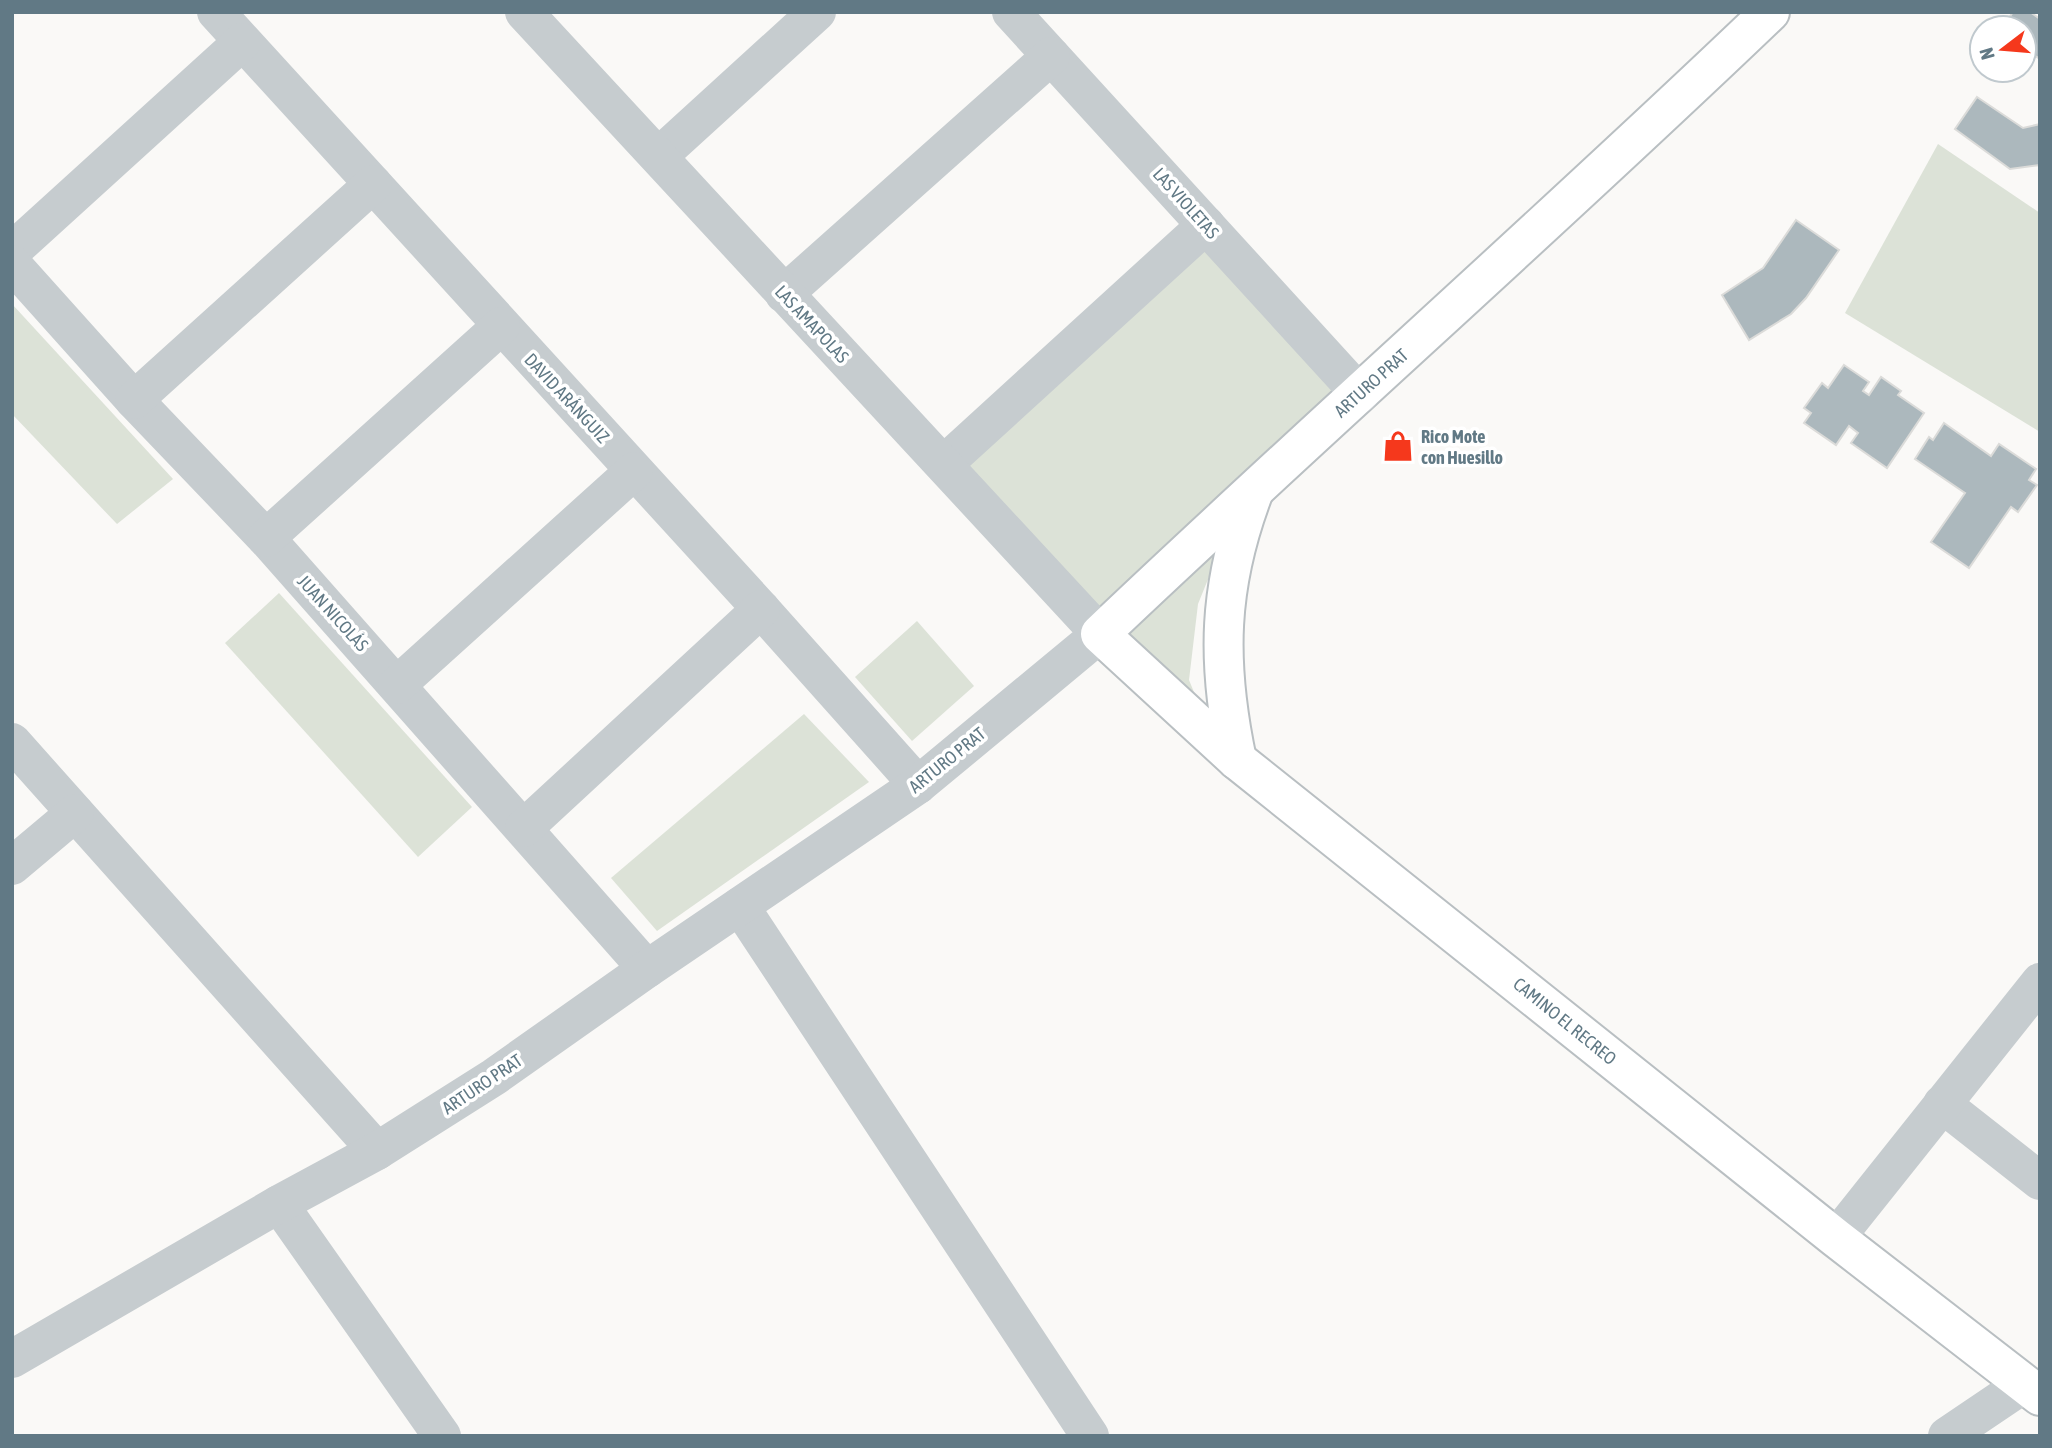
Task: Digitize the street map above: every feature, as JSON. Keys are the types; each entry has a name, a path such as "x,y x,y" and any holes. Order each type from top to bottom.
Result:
{"main road":[{"name":"ARTURO PRAT","path":"1100,634 1256,486 1360,394 1770,12"},
{"path":"1237,760 1223,674 1223,631 1233,556 1256,486"},
{"name":"CAMINO EL RECREO","path":"1100,634 1237,760 1836,1238 2032,1390"}],"street":[{"name":"DAVID ARÁNGUIZ","path":"216,12 918,785"},
{"name":"LAS AMAPOLAS","path":"524,12 1100,634"},
{"path":"659,156 817,12"},
{"name":"LAS VIOLETAS","path":"1011,12 1360,394"},
{"path":"12,251 242,42"},
{"path":"784,294 1051,56"},
{"path":"134,400 373,184"},
{"path":"944,464 1206,225"},
{"name":"JUAN NICOLÁS","path":"12,264 134,400 266,538 647,969"},
{"path":"266,538 501,326"},
{"path":"397,685 634,471"},
{"path":"524,828 761,609"},
{"name":"ARTURO PRAT","path":"12,1359 279,1204 377,1151 494,1077 647,969 918,785 1100,634"},
{"path":"12,741 377,1151"},
{"path":"12,866 75,813"},
{"path":"740,906 1090,1436"},
{"path":"1836,1238 2040,982"},
{"path":"1942,1104 2040,1181"},
{"path":"279,1204 442,1436"},
{"path":"1947,1436 2032,1390"}],"shaded area":[{"path":"1938,144 2040,213 2040,432 1845,313"},
{"path":"1206,225 1360,394 1100,634 944,464"},
{"path":"12,304 173,479 117,524 12,414"},
{"path":"1230,525 1198,604 1189,680 1207,724 1123,635"},
{"path":"279,593 472,807 418,857 225,643"},
{"path":"917,621 974,686 912,741 855,677"},
{"path":"804,714 869,782 657,931 611,878"}],"building":[{"path":"2030,12 2033,14 2012,14"},
{"path":"2038,18 2040,19 2040,59 2038,58"},
{"path":"1977,97 2023,128 2040,124 2040,165 2010,169 1955,129"},
{"path":"1796,220 1839,250 1806,298 1791,314 1749,340 1722,295 1763,268"},
{"path":"1844,365 1869,382 1863,391 1869,395 1881,377 1901,391 1898,395 1924,413 1887,468 1851,443 1858,433 1849,426 1836,445 1804,423 1811,413 1804,408 1822,383 1828,388"},
{"path":"1944,423 1991,456 1999,444 2036,469 2029,480 2037,485 2018,512 2011,507 1969,568 1931,542 1965,493 1915,459 1929,437 1933,440"}],"place":[{"name":"Rico Mote con Huesillo","path":"1398,446"}]}
